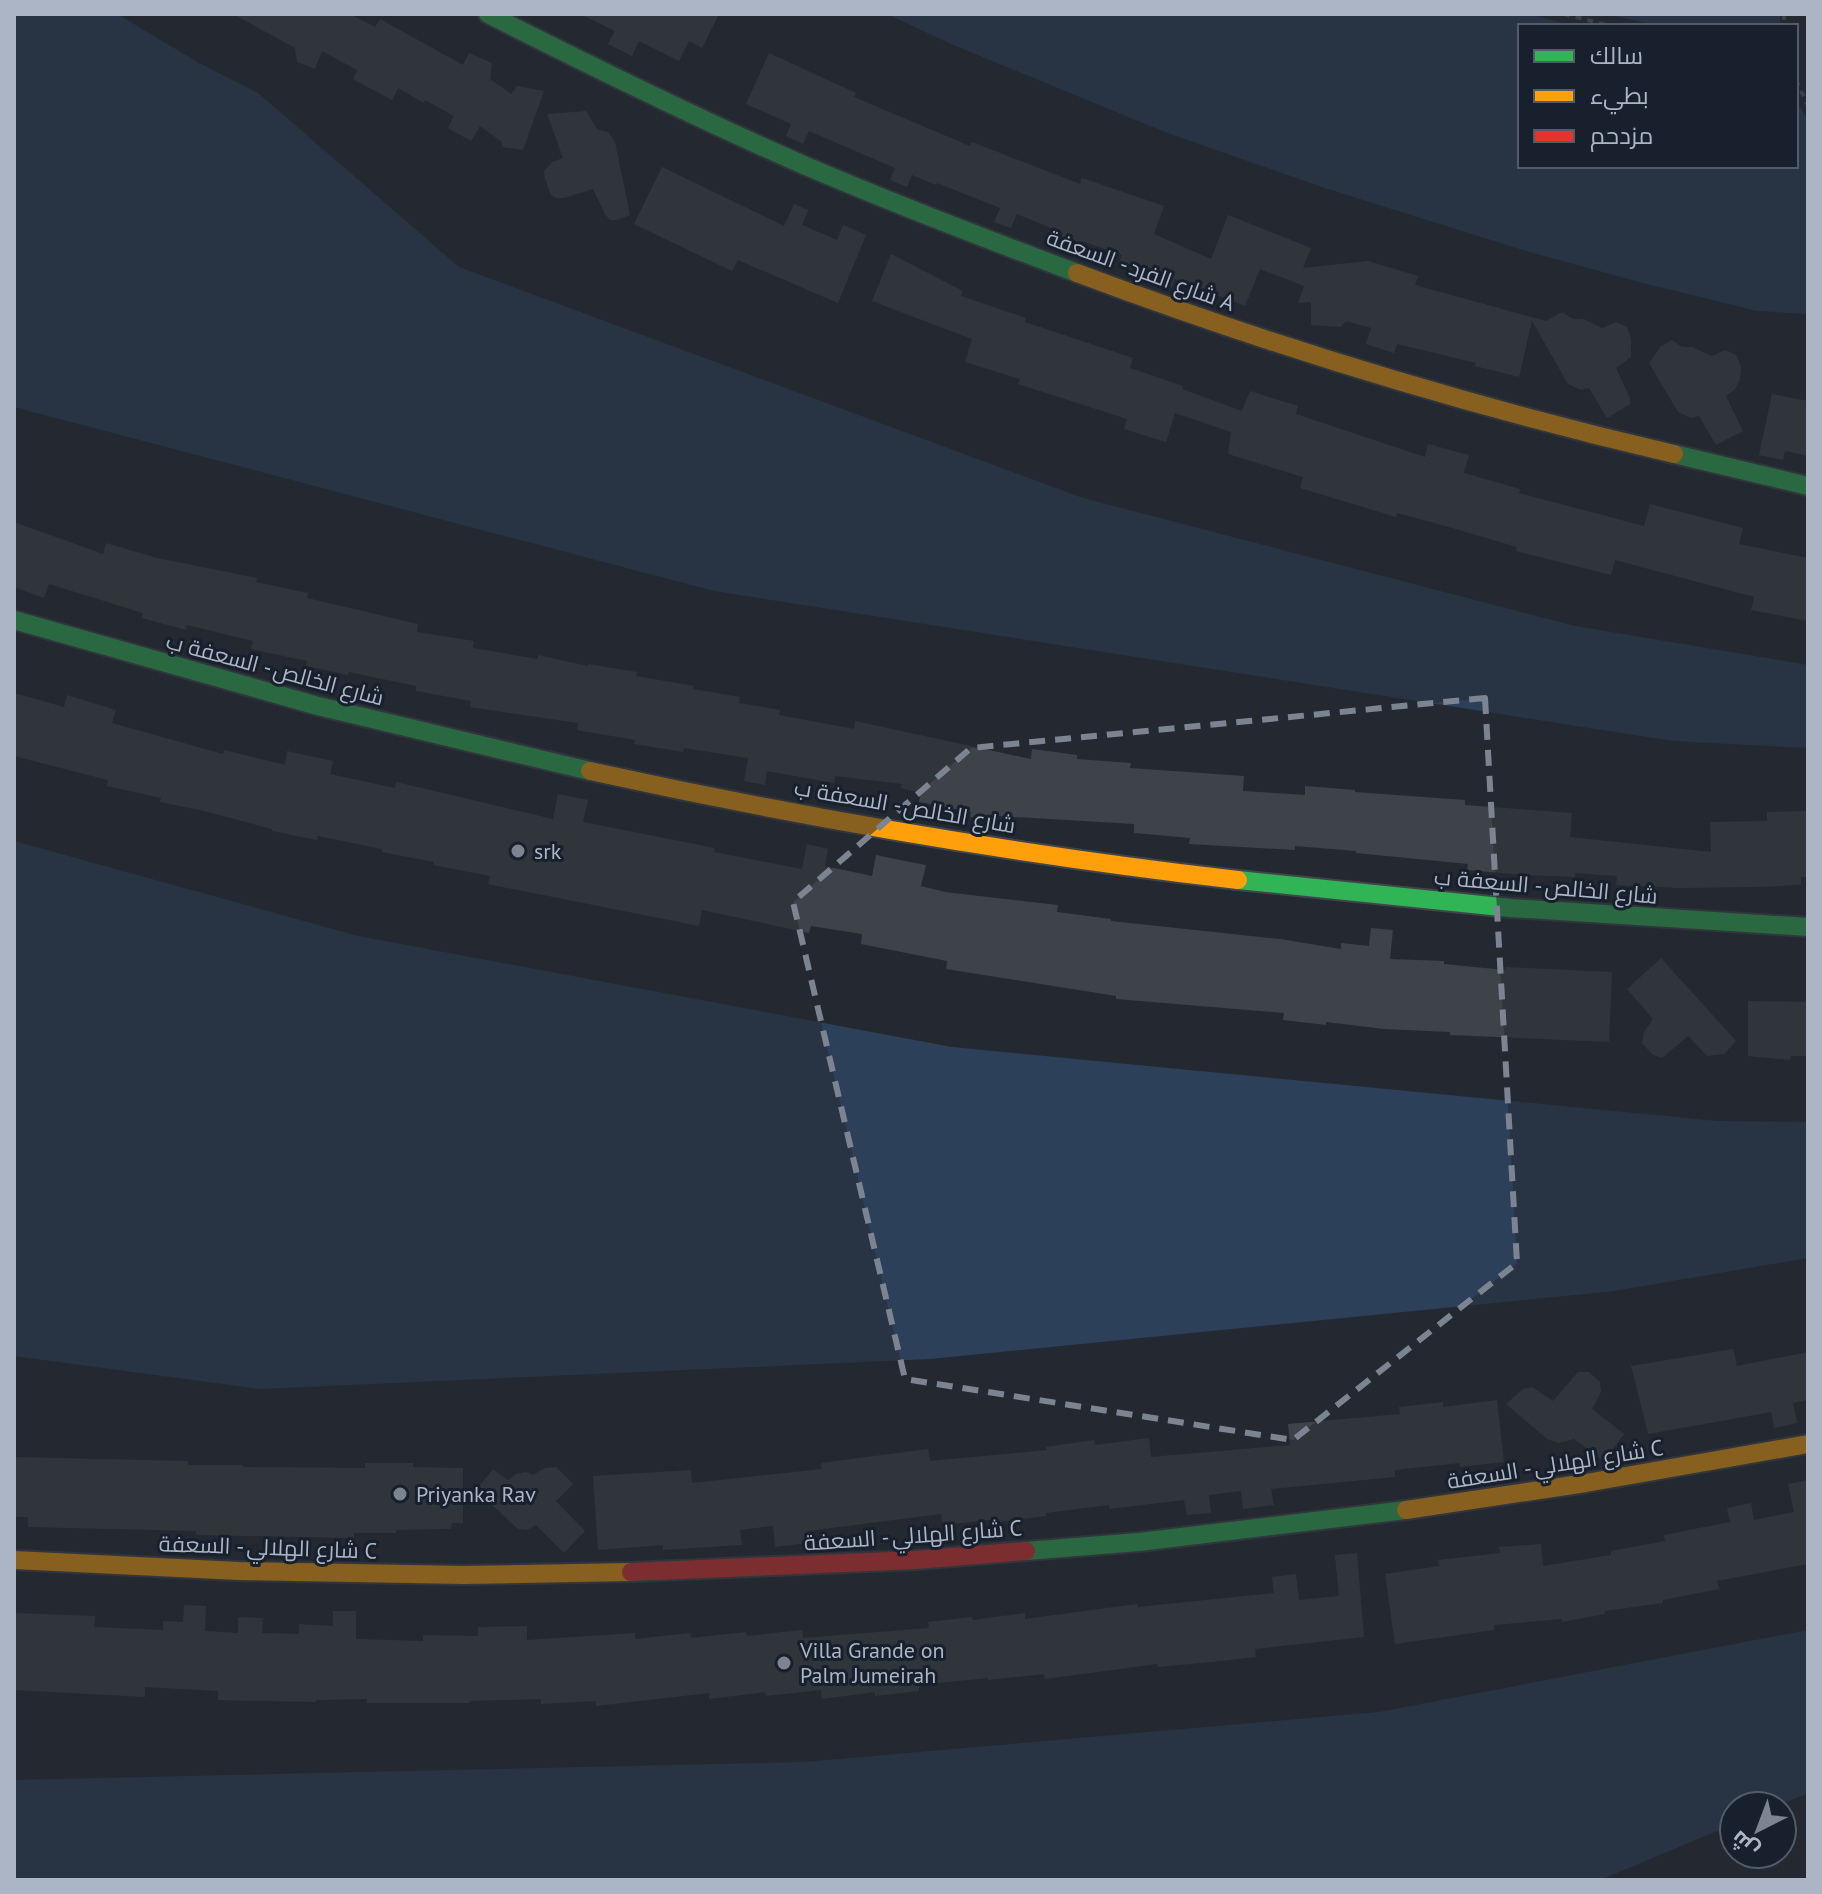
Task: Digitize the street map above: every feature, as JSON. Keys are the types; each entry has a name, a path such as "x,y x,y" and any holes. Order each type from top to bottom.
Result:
{"street":[{"name":"شارع الفرد - السعفة A","path":"488,14 742,137 945,223 1092,279 1210,321 1450,396 1571,430 1808,486"},
{"name":"شارع الخالص - السعفة ب","path":"14,620 257,690 426,733 626,779 875,827 1125,866 1376,896 1628,917 1808,927"},
{"name":"شارع الهلالي - السعفة C","path":"14,1560 219,1570 518,1575 937,1559 1116,1545 1413,1510 1575,1486 1808,1444"}],"path":[{"path":"1564,14 1603,24"},
{"path":"1798,84 1808,106"}],"highlighted area":[{"path":"1485,698 1517,1263 1293,1440 905,1379 793,902 971,748"}],"water":[{"path":"14,14 117,14 199,63 258,93 459,267 1083,498 1575,626 1808,665 1808,748 1673,741 714,591 14,407"},
{"path":"887,14 1780,14 1780,24 1518,24 1518,168 1798,168 1798,104 1808,120 1808,314 1758,311 1643,283 1526,251 1325,188 1165,132 951,44"},
{"path":"14,841 358,936 952,1047 1717,1121 1808,1122 1808,1258 1614,1291 930,1359 259,1389 14,1356"},
{"path":"1808,1630 1808,1793 1798,1797 1798,1790 1718,1790 1718,1831 1600,1880 14,1880 14,1780 804,1762 1379,1712"}],"pier":[{"path":"1528,14 1606,14 1651,24 1566,24"}],"building":[{"path":"233,14 350,14 375,27 380,19 463,65 469,53 492,63 490,79 511,94 517,86 544,91 523,150 502,147 502,142 480,126 471,141 448,128 454,116 425,100 424,103 398,88 392,100 353,79 357,70 322,51 315,69 297,62 295,48"},
{"path":"580,14 719,14 702,48 689,41 679,61 639,41 632,56 608,44 615,31"},
{"path":"769,53 856,93 854,97 970,146 972,142 1080,184 1082,178 1164,206 1154,234 1211,259 1228,215 1311,248 1303,268 1368,261 1418,276 1415,285 1546,321 1562,312 1573,319 1583,319 1602,328 1616,322 1627,327 1631,339 1631,357 1616,368 1630,404 1607,418 1589,388 1581,390 1568,384 1532,321 1519,377 1397,344 1394,353 1366,344 1371,328 1346,321 1341,327 1311,325 1311,302 1298,303 1304,286 1260,269 1245,306 1175,279 1172,287 1165,285 1148,278 1150,275 1119,264 1122,255 1082,241 1079,250 1059,243 1063,233 1017,214 1011,228 994,222 1000,208 937,183 912,175 907,187 890,180 895,168 809,131 803,144 786,136 791,124 746,104"},
{"path":"586,111 597,129 608,132 615,142 630,215 617,220 610,220 605,214 593,189 556,198 551,195 545,179 544,171 552,162 563,158 547,114"},
{"path":"662,167 784,226 794,204 808,210 802,225 837,240 843,225 866,235 838,303 738,260 732,271 634,224"},
{"path":"891,254 963,291 961,296 1026,318 1025,322 1133,358 1130,368 1242,411 1250,391 1298,406 1296,414 1425,457 1428,444 1469,455 1464,473 1520,489 1519,493 1644,526 1650,504 1743,528 1739,544 1808,558 1808,621 1751,610 1754,597 1615,560 1611,575 1516,551 1517,547 1449,527 1397,513 1396,517 1300,488 1303,477 1228,454 1231,432 1175,413 1166,442 1124,429 1127,419 1018,384 1020,379 965,362 972,339 872,301"},
{"path":"1672,340 1682,347 1692,347 1712,356 1725,350 1736,355 1741,367 1740,380 1726,396 1743,431 1716,445 1699,416 1691,418 1678,412 1649,363 1661,346"},
{"path":"1772,394 1808,401 1808,456 1785,451 1783,460 1759,455"},
{"path":"14,522 103,554 106,543 157,558 257,578 256,582 308,593 307,598 418,624 417,632 474,641 473,648 537,659 538,655 637,672 636,676 740,697 739,703 780,710 779,715 854,729 855,721 1031,759 1032,749 1077,755 1077,759 1131,763 1130,768 1244,776 1243,791 1305,795 1305,786 1465,800 1465,805 1572,813 1570,837 1711,852 1710,822 1767,821 1767,812 1808,811 1808,877 1801,877 1801,885 1758,887 1616,885 1617,876 1575,873 1575,877 1524,875 1467,870 1468,864 1356,851 1295,846 1295,850 1189,844 1190,838 1134,833 1134,824 997,816 995,822 970,817 971,812 919,802 921,793 901,788 902,784 835,776 834,783 767,771 765,785 744,781 748,758 634,744 635,740 577,730 578,723 470,707 471,701 416,691 416,686 306,666 307,661 251,649 253,641 187,625 186,630 142,618 143,613 49,584 44,598 14,587"},
{"path":"14,693 64,707 67,695 116,710 112,723 223,754 224,750 285,765 287,751 333,761 330,774 395,788 396,782 553,819 558,794 588,800 583,822 802,869 807,844 828,849 825,866 872,876 876,855 926,865 921,886 945,892 1058,905 1057,912 1111,921 1280,939 1341,949 1341,943 1369,946 1371,928 1393,930 1390,959 1444,961 1444,964 1505,970 1506,967 1612,972 1609,1042 1450,1035 1450,1032 1326,1022 1326,1025 1283,1020 1284,1013 1116,999 1116,996 946,969 947,961 861,944 862,934 811,926 809,933 702,910 699,926 488,884 490,876 433,865 434,862 382,852 382,849 318,836 317,840 272,831 160,802 161,798 107,786 108,780 14,756"},
{"path":"1661,958 1736,1041 1724,1054 1707,1056 1688,1036 1662,1058 1653,1055 1642,1043 1644,1032 1653,1019 1627,989"},
{"path":"1748,1001 1808,1002 1808,1056 1791,1056 1790,1060 1748,1056"},
{"path":"1733,1349 1737,1366 1808,1352 1808,1400 1793,1403 1797,1423 1774,1428 1771,1412 1648,1434 1631,1366"},
{"path":"1578,1372 1589,1372 1600,1382 1601,1392 1592,1409 1624,1434 1604,1461 1574,1439 1559,1443 1547,1439 1506,1404 1523,1389 1532,1387 1553,1401"},
{"path":"1497,1400 1504,1462 1395,1470 1395,1477 1271,1489 1274,1505 1243,1509 1241,1491 1209,1495 1211,1513 1187,1515 1184,1500 1109,1509 1109,1505 999,1522 998,1519 943,1525 941,1514 808,1531 809,1543 775,1547 773,1526 740,1530 742,1545 663,1550 663,1545 598,1550 593,1476 691,1470 692,1483 822,1469 821,1463 928,1449 930,1461 1047,1450 1046,1447 1094,1440 1095,1445 1149,1438 1151,1457 1290,1445 1288,1424 1400,1414 1399,1407 1443,1402 1443,1407"},
{"path":"14,1457 188,1461 188,1465 243,1467 365,1468 365,1463 413,1463 413,1467 463,1468 463,1523 452,1523 451,1529 354,1533 354,1538 28,1527 28,1517 14,1517"},
{"path":"556,1467 573,1484 556,1501 585,1531 564,1553 536,1525 527,1530 518,1529 476,1490 493,1469 508,1480 516,1474 526,1472 533,1475 545,1468"},
{"path":"1808,1480 1808,1564 1717,1581 1719,1589 1663,1600 1663,1603 1604,1611 1605,1614 1562,1622 1562,1619 1494,1625 1494,1630 1395,1644 1385,1574 1439,1566 1438,1560 1500,1553 1499,1547 1541,1544 1543,1566 1611,1555 1611,1551 1665,1541 1664,1535 1730,1522 1727,1508 1751,1503 1754,1520 1794,1512 1788,1484"},
{"path":"1357,1553 1364,1637 1255,1649 1256,1657 1212,1662 1158,1667 1157,1664 1045,1679 1044,1674 988,1678 919,1685 919,1691 875,1696 875,1692 822,1699 821,1690 766,1696 765,1692 709,1699 709,1693 596,1706 596,1701 541,1704 541,1699 470,1703 367,1703 367,1699 316,1702 218,1700 218,1691 145,1687 145,1697 14,1690 14,1613 95,1616 94,1627 163,1630 163,1621 183,1622 184,1605 206,1606 205,1631 238,1633 238,1617 263,1618 262,1633 299,1634 299,1624 333,1626 333,1611 356,1611 356,1639 423,1641 423,1635 478,1636 478,1627 527,1626 527,1640 635,1633 635,1639 690,1633 691,1638 746,1632 747,1636 802,1630 803,1638 929,1628 928,1622 972,1617 973,1620 1025,1613 1025,1619 1137,1604 1138,1607 1274,1593 1272,1577 1296,1574 1299,1600 1339,1596 1335,1555"}],"traffic: fast":[{"path":"488,14 806,166 1077,273"},
{"path":"1674,454 1808,486"},
{"path":"14,620 318,706 590,771"},
{"path":"1238,880 1511,908 1808,927"},
{"path":"1026,1551 1139,1542 1406,1510"}],"traffic: slow":[{"path":"1077,273 1373,373 1523,416 1674,454"},
{"path":"590,771 913,834 1238,880"},
{"path":"1406,1510 1586,1483 1808,1444"},
{"path":"14,1560 239,1571 464,1575 631,1572"}],"traffic: jam":[{"path":"631,1572 915,1560 1026,1551"}],"place":[{"name":"srk","path":"518,851"},
{"name":"Priyanka Rav","path":"400,1494"},
{"name":"Villa Grande on Palm Jumeirah","path":"784,1663"}]}
